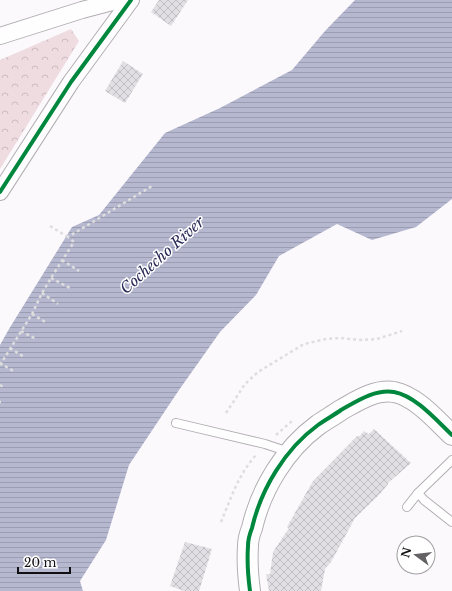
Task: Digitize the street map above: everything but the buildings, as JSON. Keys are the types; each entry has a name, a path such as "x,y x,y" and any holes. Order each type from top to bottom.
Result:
{"street":[{"path":"0,36 82,10 120,0"},
{"path":"0,192 71,82 131,0"},
{"path":"250,591 248,578 248,544 256,511 270,480 293,448 317,426 359,399 384,391 396,392 409,398 422,407 452,436"}],"lane":[{"path":"176,423 265,444 290,453"},
{"path":"407,507 418,493 452,460"},
{"path":"418,493 424,500 452,522"}],"path":[{"path":"68,237 152,186"},
{"path":"15,372 0,364 32,314 42,293 74,242 50,226"},
{"path":"62,260 79,271"},
{"path":"51,278 70,288"},
{"path":"42,293 58,304"},
{"path":"32,314 47,323"},
{"path":"21,331 36,339"},
{"path":"226,413 244,384 258,372 304,344 340,338 362,340 377,339 402,331"},
{"path":"10,348 24,357"},
{"path":"0,385 6,388"},
{"path":"221,522 233,492 247,465"}],"green space":[{"path":"71,29 79,41 0,169 0,60"}],"water":[{"name":"Cochecho River","path":"355,0 452,0 452,199 416,227 372,240 337,224 279,256 256,295 220,332 129,465 106,540 80,581 83,591 0,591 0,345 9,329 72,227 99,215 165,133 220,108 292,70 325,31"}],"cycle path":[{"path":"0,192 71,82 131,0"},
{"path":"250,591 248,574 248,541 261,499 285,458 295,446 318,425 366,396 380,392 394,392 410,398 433,416 452,435"}]}
